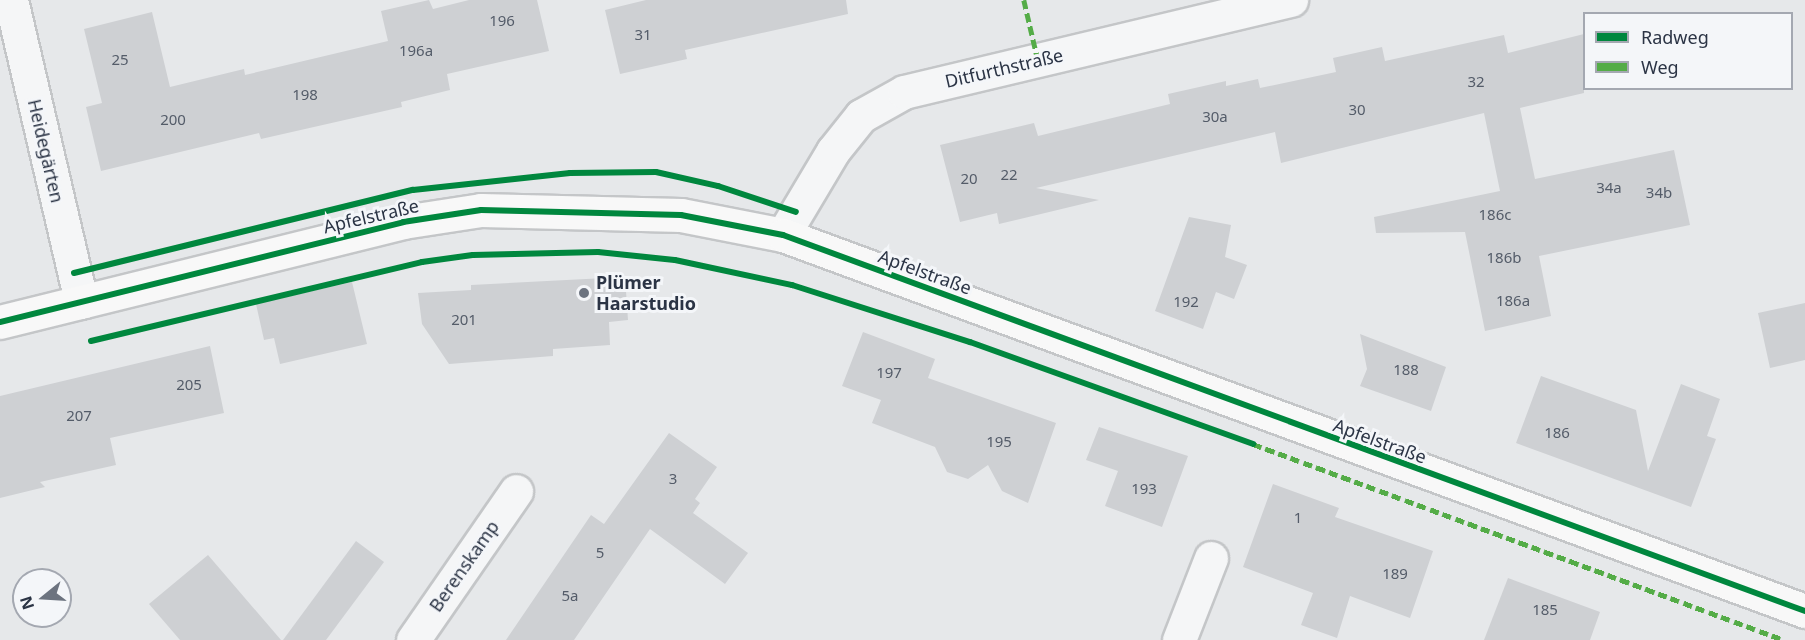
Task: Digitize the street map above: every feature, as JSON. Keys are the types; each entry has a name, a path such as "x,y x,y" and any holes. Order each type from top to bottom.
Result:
{"street":[{"name":"Heidegärten","path":"11,0 81,302"},
{"name":"Ditfurthstraße","path":"783,236 832,151 861,116 904,92 1292,0"},
{"name":"Apfelstraße","path":"0,322 403,222 480,210 681,215 783,236 1805,611"},
{"name":"Berenskamp","path":"413,640 516,491"},
{"path":"1179,640 1211,558"}],"building":[{"path":"429,0 433,9 469,0 537,0 549,51 447,74 450,90 401,102 402,107 261,139 259,133 101,171 86,107 102,103 84,29 152,12 170,87 244,69 245,75 388,41 381,11"},
{"path":"646,0 846,0 848,14 685,50 687,59 620,74 605,10"},
{"path":"1583,34 1584,93 1520,108 1535,179 1674,150 1690,225 1539,256 1551,316 1485,331 1465,232 1376,233 1374,217 1500,191 1484,113 1281,163 1275,132 1036,188 1099,200 999,224 997,213 960,222 940,145 1034,123 1038,136 1170,104 1168,94 1226,81 1226,86 1258,79 1260,88 1336,72 1333,58 1382,47 1385,61 1504,35 1508,53"},
{"path":"1189,217 1231,225 1225,257 1247,265 1234,299 1216,292 1203,329 1155,311"},
{"path":"625,277 628,320 609,322 610,345 553,349 553,356 449,364 422,324 418,293 471,290 471,285"},
{"path":"352,282 367,344 280,364 274,338 264,340 256,304"},
{"path":"1805,303 1805,360 1770,368 1758,313"},
{"path":"863,332 935,359 928,378 1056,423 1028,503 1002,491 988,465 968,479 947,472 935,447 872,423 881,400 842,386"},
{"path":"1360,334 1446,367 1431,411 1360,386 1367,369"},
{"path":"210,346 224,413 110,438 116,465 40,482 45,487 0,498 0,396"},
{"path":"1541,376 1636,410 1648,471 1681,384 1720,399 1707,436 1716,439 1691,507 1516,443"},
{"path":"1099,427 1188,456 1162,527 1105,506 1118,471 1086,460"},
{"path":"669,433 717,467 695,499 700,503 693,513 748,553 725,584 650,529 574,640 506,640 591,515 604,524"},
{"path":"1273,484 1339,508 1335,517 1433,551 1410,618 1350,596 1337,638 1301,625 1313,593 1243,567"},
{"path":"356,541 384,562 326,640 283,640"},
{"path":"208,555 281,640 180,640 149,604"},
{"path":"1508,578 1600,612 1590,640 1484,640"}],"marked path":[{"path":"1024,0 1038,60"},
{"path":"1253,444 1784,640"}],"cycle path":[{"path":"74,273 413,190 570,173 656,172 718,186 796,212"},
{"path":"0,322 403,222 481,210 681,215 783,235 1805,611"},
{"path":"91,341 422,262 473,255 598,252 675,260 792,285 970,342 1253,444"}],"place":[{"name":"Plümer Haarstudio","path":"584,293"}]}
